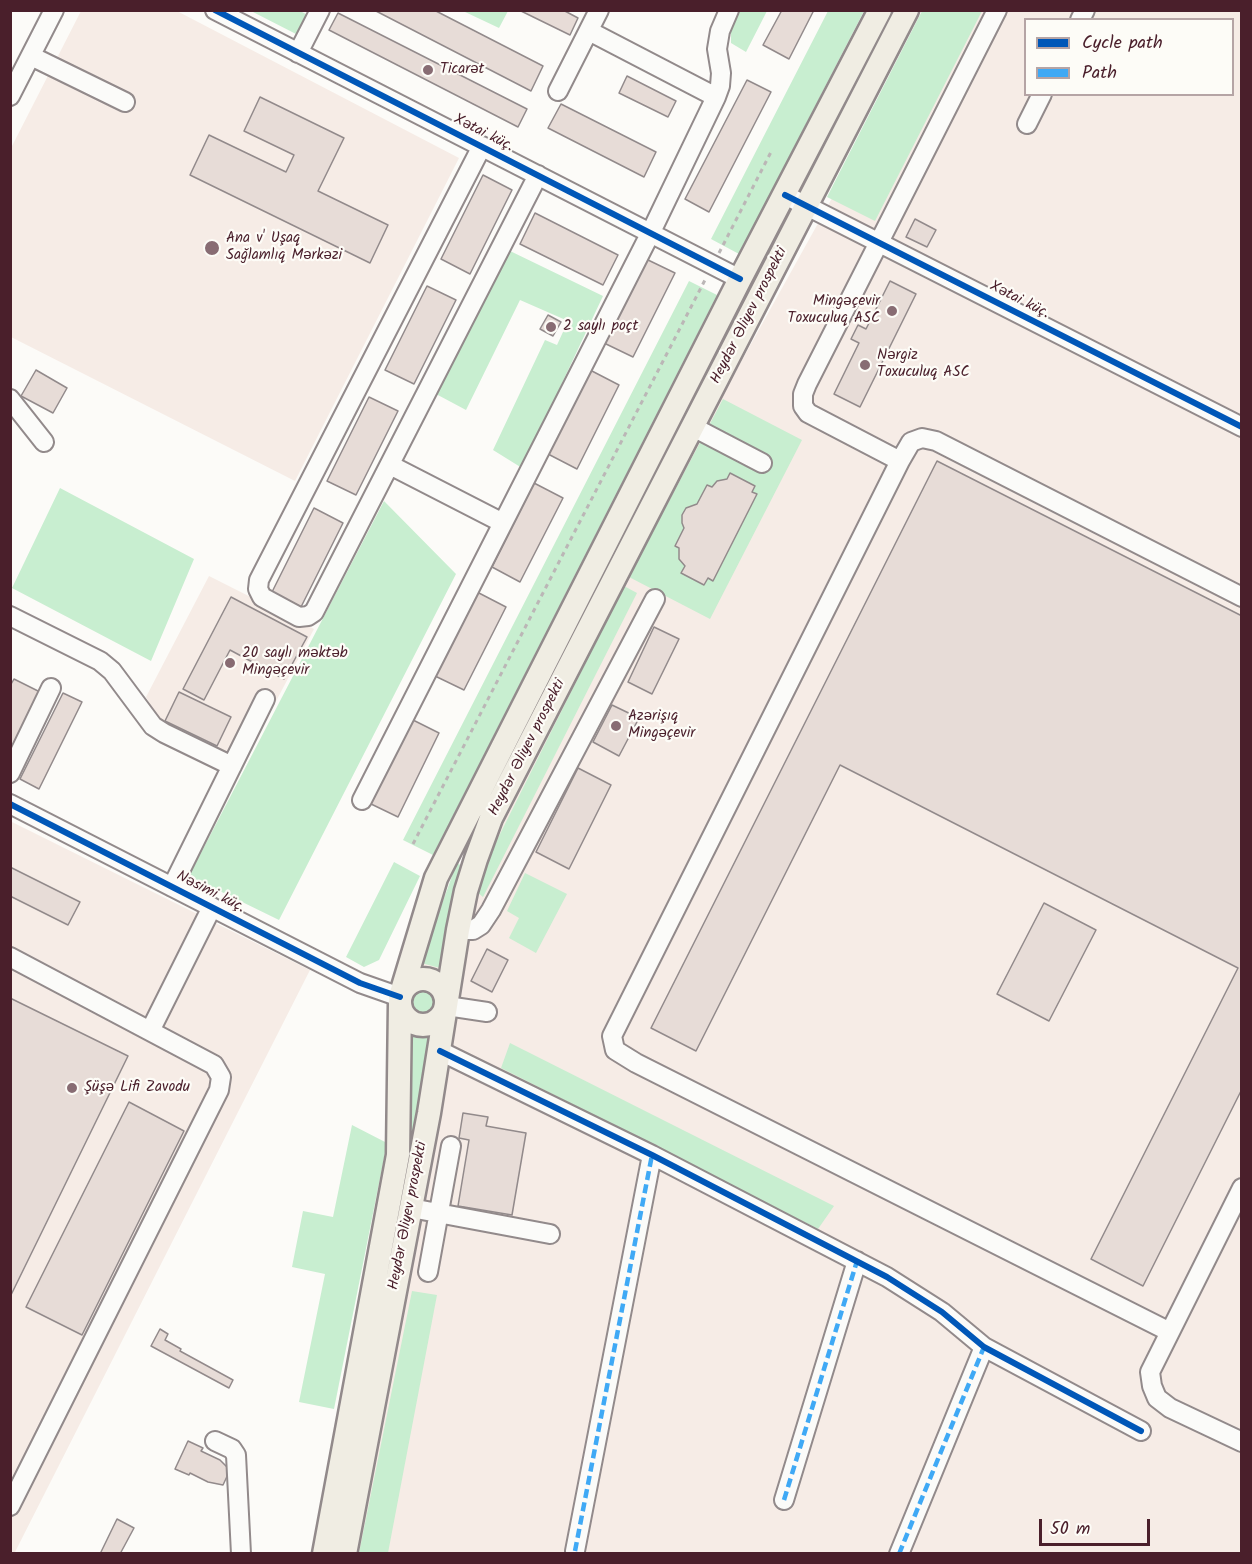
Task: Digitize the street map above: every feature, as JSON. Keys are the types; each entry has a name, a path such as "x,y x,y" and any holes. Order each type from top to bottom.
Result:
{"main road":[{"name":"Heydər Əliyev prospekti","path":"324,1554 398,1155 400,1000 436,878 740,279 880,10"},
{"name":"Heydər Əliyev prospekti","path":"345,1554 440,1051 458,930 469,881 491,819 907,10"},
{"path":"415,980 432,980 444,990 447,1006 440,1019 434,1023 419,1025 406,1018 400,1000 408,984 415,980"}],"street":[{"path":"10,96 54,10"},
{"name":"Xətai küç.","path":"215,10 740,279"},
{"path":"298,53 320,10"},
{"path":"558,91 599,10"},
{"path":"362,800 651,232 716,97 721,73 717,49 720,31 729,10"},
{"path":"900,461 808,413 803,406 803,394 996,10"},
{"path":"589,31 716,97"},
{"path":"31,56 125,102"},
{"path":"1027,124 1041,96"},
{"path":"482,146 259,580 258,589 262,597 299,616 308,616 314,612 538,175"},
{"name":"Xətai küç.","path":"785,195 1242,428"},
{"path":"10,399 44,442"},
{"path":"693,427 762,463"},
{"path":"1170,1332 636,1064 615,1050 612,1036 911,442 922,438 936,441 1242,597"},
{"path":"390,465 503,523"},
{"path":"458,930 473,930 481,924 491,910 655,599"},
{"path":"10,616 100,661 112,671 153,726 164,734 232,766"},
{"path":"10,772 51,688"},
{"path":"172,887 265,699"},
{"name":"Nəsimi küç.","path":"10,804 360,983 400,1000"},
{"path":"150,1031 212,907"},
{"path":"10,957 214,1065 221,1077 219,1090 10,1506"},
{"path":"447,1006 487,1012"},
{"path":"440,1051 652,1155 887,1276 942,1312 984,1347 1141,1431"},
{"path":"428,1272 450,1146"},
{"path":"575,1551 652,1155"},
{"path":"1242,1188 1150,1372 1157,1398 1170,1407 1242,1442"},
{"path":"411,1208 550,1234"},
{"path":"784,1500 857,1261"},
{"path":"899,1554 984,1347"},
{"path":"215,1441 232,1449 236,1455 241,1554"}],"path":[{"path":"714,262 772,150"},
{"path":"413,844 709,273"}],"shaded area":[{"name":"Ana v' Uşaq Sağlamlıq Mərkəzi","path":"175,10 459,158 295,481 11,337 10,150 81,11"},
{"path":"936,11 1241,11 1241,1553 336,1554 412,954"},
{"name":"20 saylı məktəb Mingəçevir","path":"209,576 314,629 242,766 163,727 146,697"},
{"name":"Şüşə Lifi Zavodu","path":"10,821 310,970 14,1554 10,1553"}],"green space":[{"path":"251,11 300,11 308,15 296,34"},
{"path":"463,11 508,11 499,28"},
{"path":"738,11 767,11 746,52 731,43 731,27"},
{"path":"828,11 864,11 739,254 711,239"},
{"path":"922,11 982,11 875,221 827,197"},
{"path":"508,250 603,296 522,468 493,450 545,340 557,345 568,321 520,300 466,410 436,394"},
{"path":"689,281 717,295 433,855 403,840"},
{"path":"723,399 802,440 710,619 629,577"},
{"path":"60,488 194,559 151,661 12,588"},
{"path":"384,501 456,574 279,920 189,876"},
{"path":"624,586 637,593 483,897 477,892 497,840"},
{"path":"394,862 420,876 379,960 364,967 346,957"},
{"path":"457,862 461,866 440,968 421,963"},
{"path":"525,873 567,894 536,953 509,938 519,918 507,911"},
{"path":"423,991 431,994 434,1002 431,1010 423,1013 415,1010 412,1002 415,994"},
{"path":"412,1036 429,1037 414,1134 410,1133"},
{"path":"510,1043 834,1206 818,1229 501,1068"},
{"path":"352,1125 387,1143 334,1409 299,1402 325,1274 292,1267 303,1211 333,1217"},
{"path":"412,1291 437,1295 388,1553 359,1553"}],"building":[{"path":"374,10 434,10 543,66 531,91"},
{"path":"563,10 578,18 570,35 521,11"},
{"path":"782,10 814,10 789,59 763,45"},
{"name":"Ticarət","path":"338,13 527,109 518,127 329,30"},
{"path":"627,76 676,101 668,117 619,93"},
{"path":"747,80 771,92 709,212 685,199"},
{"path":"260,97 344,138 318,191 388,225 370,263 190,175 209,135 286,172 294,155 244,131"},
{"path":"561,104 656,152 644,177 548,128"},
{"path":"483,175 512,190 470,274 441,259"},
{"path":"535,213 618,255 603,285 520,244"},
{"path":"915,219 936,230 927,247 906,237"},
{"path":"646,259 675,273 633,357 604,343"},
{"path":"890,281 916,294 860,407 834,394 859,343 851,339 858,325 866,329"},
{"path":"427,286 456,300 414,384 385,370"},
{"path":"548,315 561,322 553,336 540,329"},
{"path":"36,370 67,388 53,413 21,396"},
{"path":"590,370 619,385 577,469 548,454"},
{"path":"369,397 398,411 356,495 327,481"},
{"path":"937,461 1242,616 1242,1089 1143,1286 1091,1259 1238,968 840,765 696,1051 651,1028"},
{"path":"730,473 755,486 752,492 757,494 713,581 708,578 704,585 681,573 685,566 679,559 679,548 675,546 684,528 682,515 686,508 697,504 707,485 712,487 717,481 727,479"},
{"path":"534,483 563,498 520,582 492,567"},
{"path":"314,508 343,523 301,607 272,592"},
{"path":"477,592 506,607 464,690 435,676"},
{"path":"231,597 307,637 284,679 230,650 204,700 183,689"},
{"path":"654,627 679,639 652,694 628,682"},
{"path":"14,679 40,692 10,751 10,686"},
{"path":"179,692 231,717 217,746 165,721"},
{"path":"63,693 82,702 39,789 20,779"},
{"path":"612,705 639,718 619,756 593,742"},
{"path":"411,719 439,733 398,817 369,803"},
{"path":"578,768 611,785 569,869 536,852"},
{"path":"10,867 80,902 68,925 10,896"},
{"path":"1044,903 1096,930 1049,1021 997,994"},
{"path":"487,949 508,960 492,992 471,981"},
{"path":"10,998 128,1056 10,1297"},
{"path":"129,1102 184,1131 82,1335 26,1307"},
{"path":"463,1113 488,1117 486,1126 526,1133 512,1215 458,1206 469,1140 459,1138"},
{"path":"160,1329 168,1334 165,1340 181,1349 180,1351 233,1380 229,1388 151,1346"},
{"path":"188,1441 203,1448 201,1451 220,1460 230,1470 223,1485 208,1482 175,1469"},
{"path":"117,1519 134,1528 120,1554 100,1554"}],"marked path":[{"path":"575,1551 652,1155"},
{"path":"784,1500 857,1261"},
{"path":"899,1554 984,1347"}],"cycle path":[{"path":"215,10 740,279"},
{"path":"785,195 1242,427"},
{"path":"10,804 360,983 400,997"},
{"path":"440,1051 652,1155 887,1277 942,1312 984,1347 1141,1431"}],"place":[{"name":"Ticarət","path":"428,70"},
{"name":"Ana v' Uşaq Sağlamlıq Mərkəzi","path":"212,248"},
{"name":"Mingəçevir Toxuculuq ASC","path":"892,311"},
{"name":"2 saylı poçt","path":"551,327"},
{"name":"Nərgiz Toxuculuq ASC","path":"865,365"},
{"name":"20 saylı məktəb Mingəçevir","path":"230,663"},
{"name":"Azərişıq Mingəçevir","path":"616,726"},
{"name":"Şüşə Lifi Zavodu","path":"72,1088"}]}
